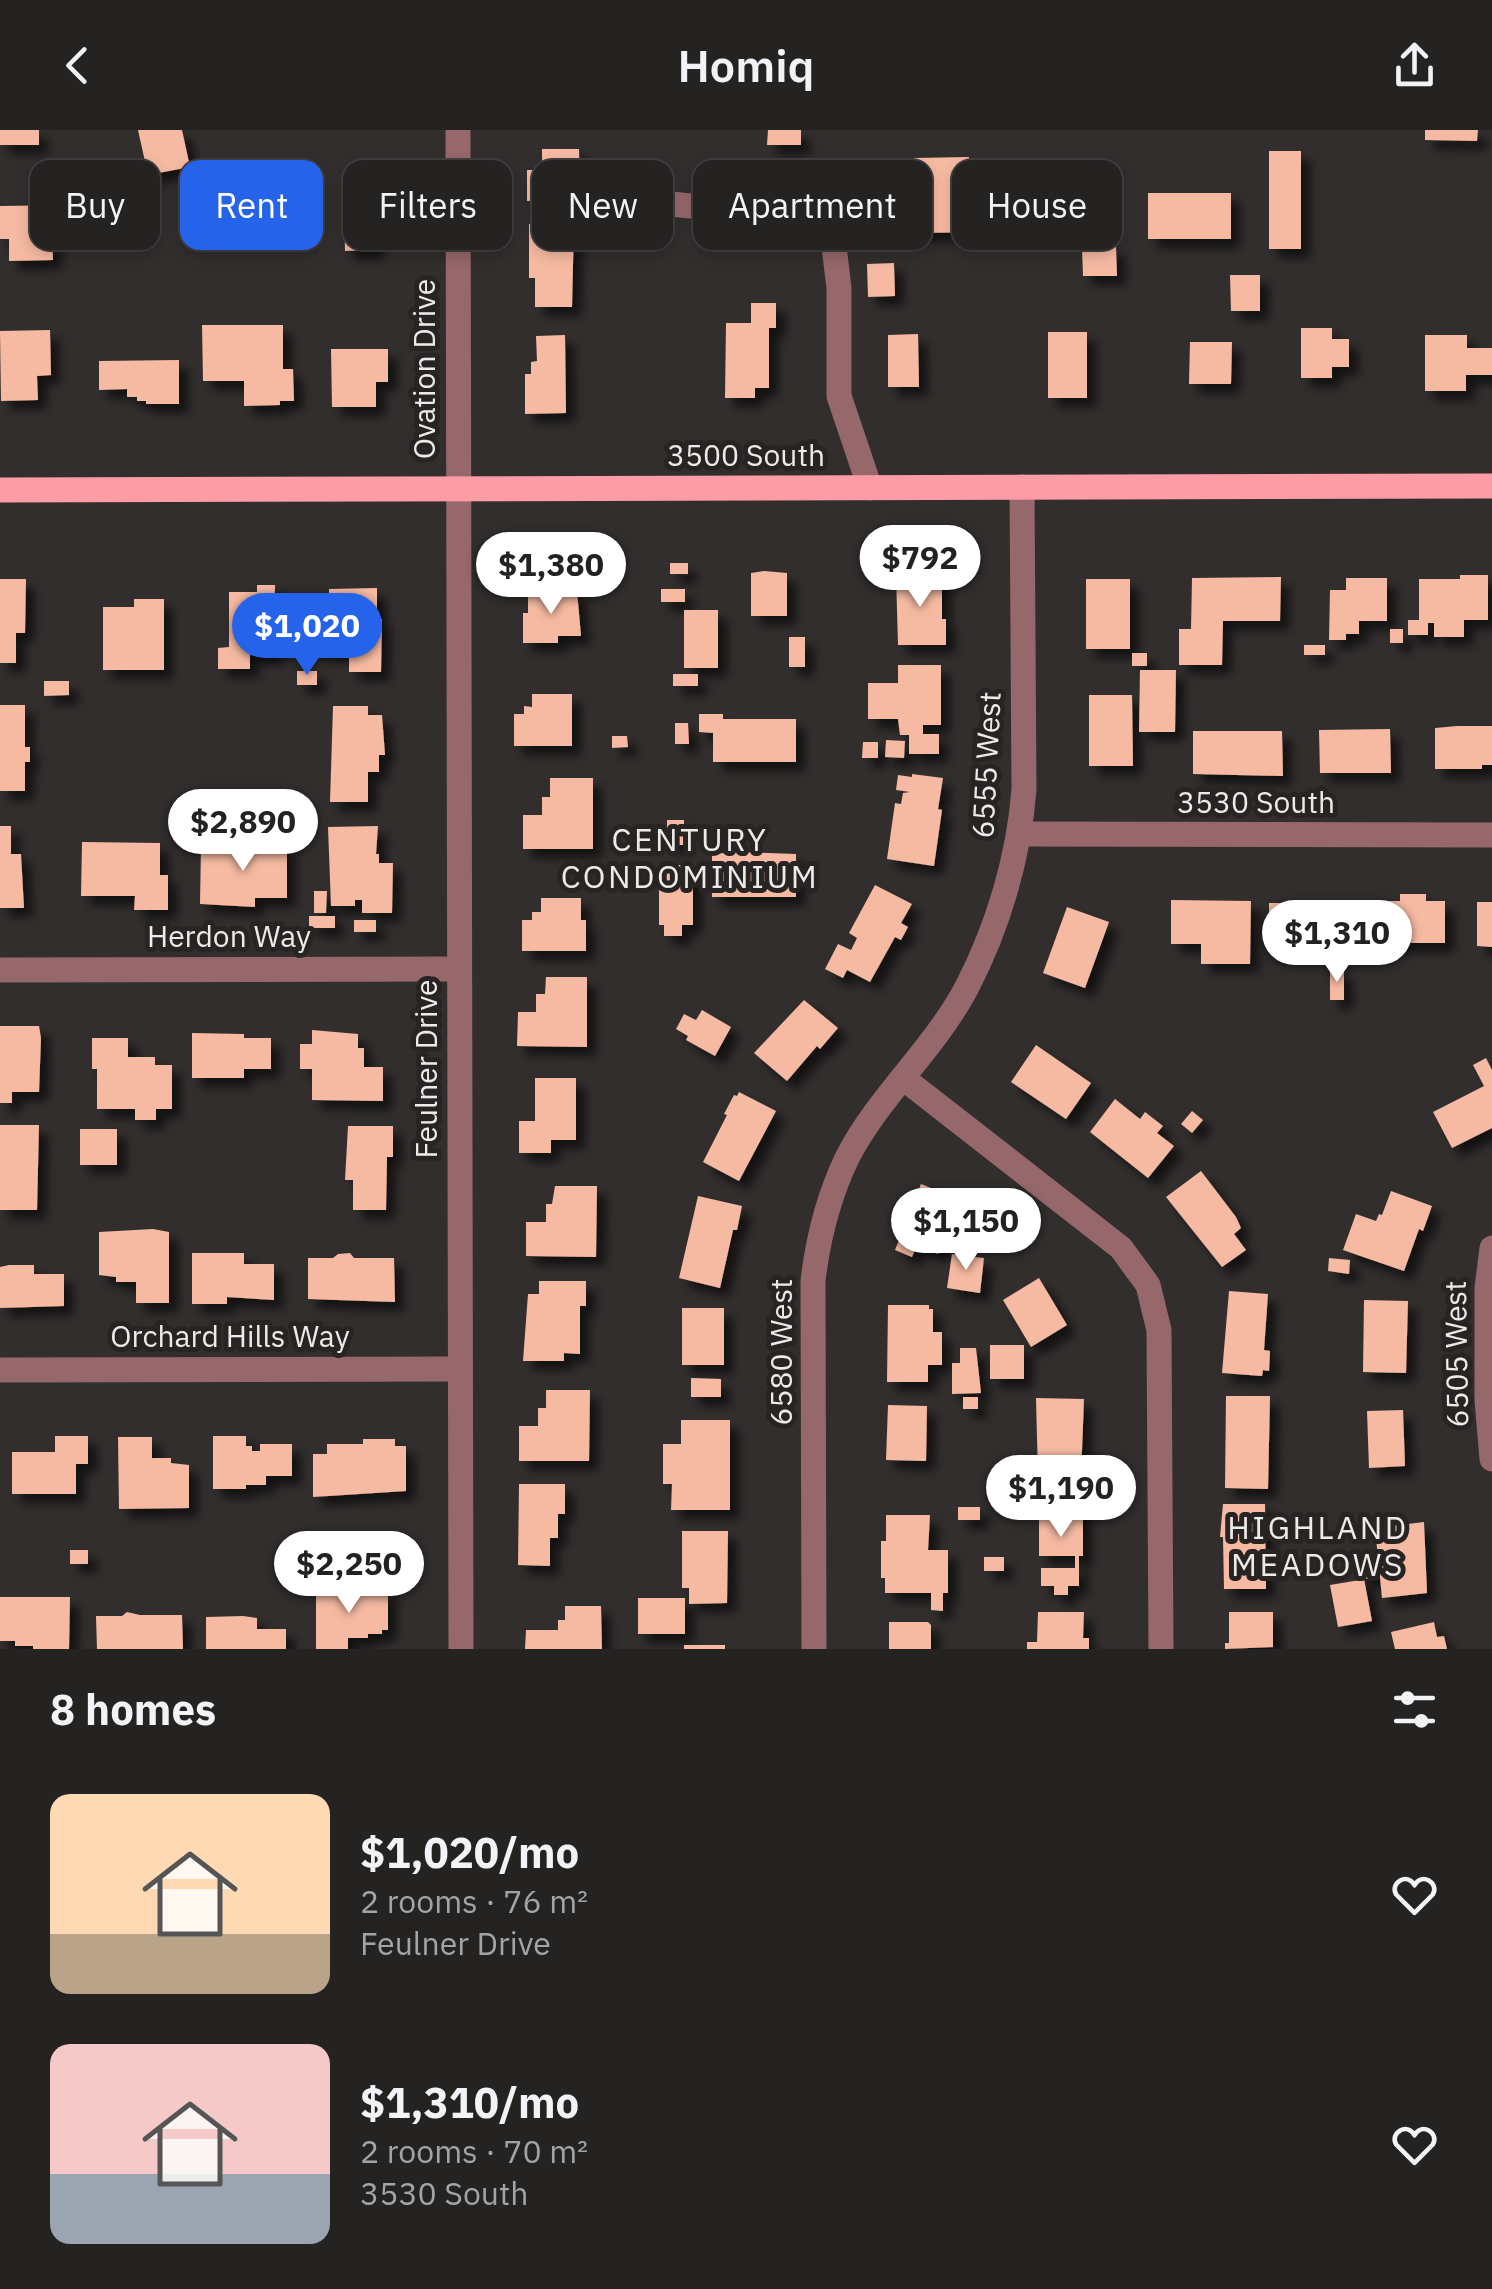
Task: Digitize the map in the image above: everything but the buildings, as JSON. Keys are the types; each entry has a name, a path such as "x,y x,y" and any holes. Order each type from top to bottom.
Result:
{"main road":[{"name":"3500 South","path":"0,490 1492,486"}],"street":[{"name":"Ovation Drive","path":"458,130 458,489"},
{"path":"673,204 779,218 822,231 832,238 839,288 839,396 870,488"},
{"name":"6555 West","path":"903,1078 966,988 995,918 1020,834 1025,771 1022,487"},
{"name":"Feulner Drive","path":"458,489 461,1649"},
{"name":"3530 South","path":"1020,834 1492,835"},
{"name":"Herdon Way","path":"0,970 459,969"},
{"path":"903,1078 1121,1248 1148,1285 1159,1330 1161,1649"},
{"name":"6580 West","path":"814,1649 816,1257 828,1205 850,1154 903,1078"},
{"name":"6505 West","path":"1492,1248 1486,1288 1492,1459"},
{"name":"Orchard Hills Way","path":"0,1370 460,1369"}],"district":[{"name":"CENTURY CONDOMINIUM","path":"690,858"},
{"name":"HIGHLAND MEADOWS","path":"1318,1546"}]}
